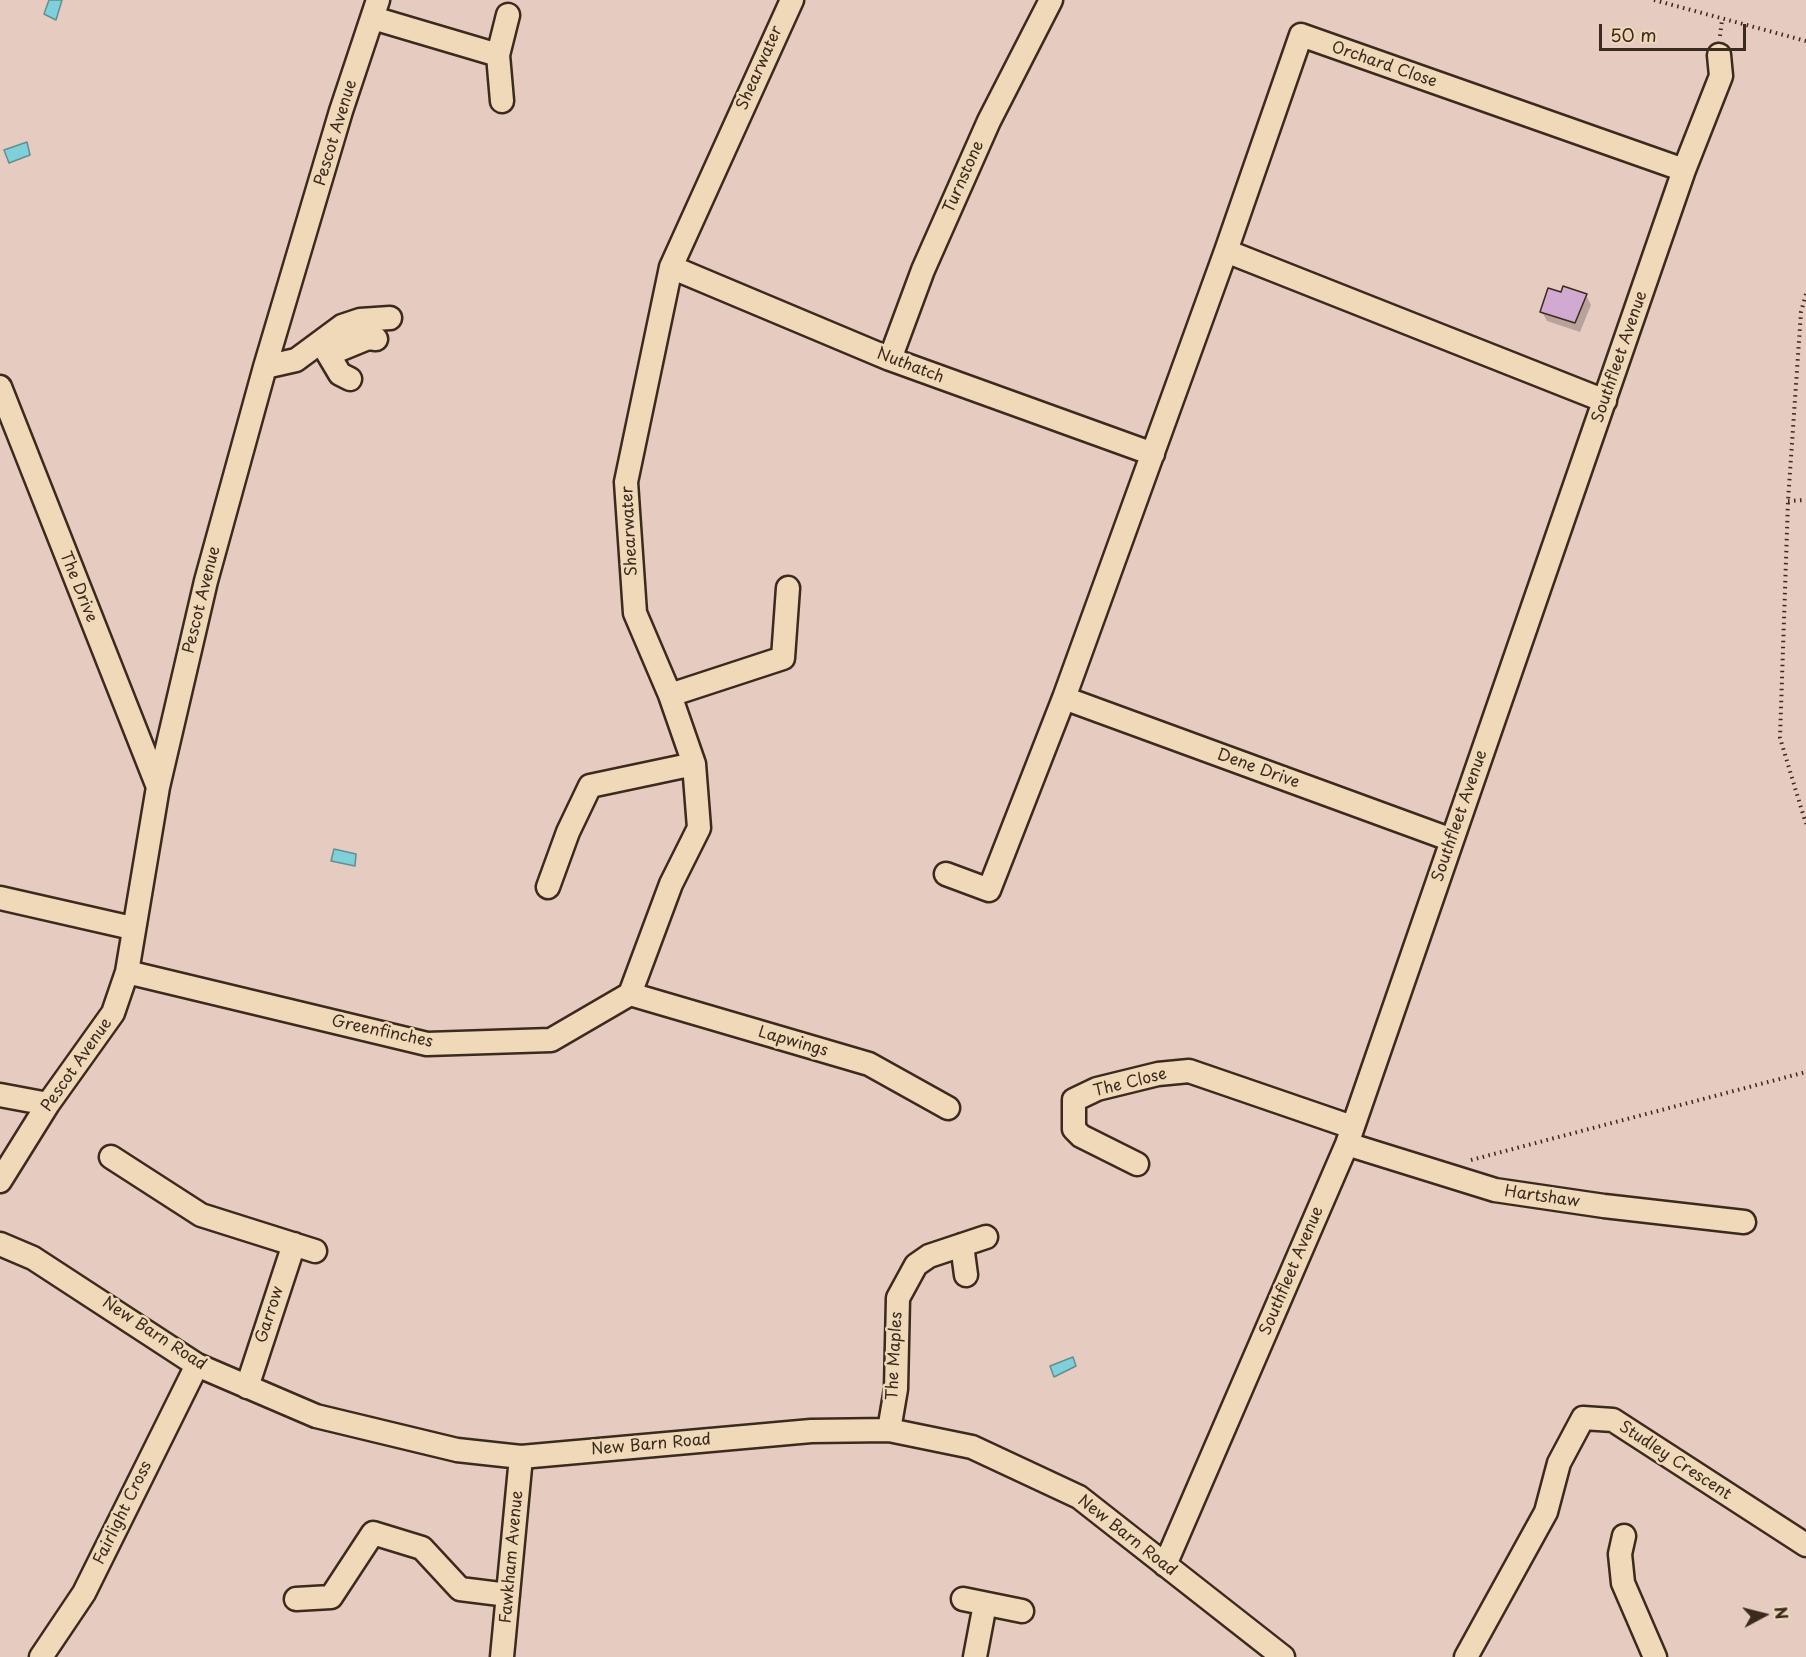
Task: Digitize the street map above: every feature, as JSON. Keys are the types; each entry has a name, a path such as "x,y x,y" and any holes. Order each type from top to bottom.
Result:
{"street":[{"name":"Shearwater","path":"630,994 671,884 699,828 694,764 670,695 635,613 626,482 671,267 792,0"},
{"name":"Turnstone","path":"890,359 932,249 989,122 1051,0"},
{"path":"376,9 498,55"},
{"name":"Pescot Avenue","path":"0,1181 48,1104 113,1013 127,972 132,928 158,787 206,581 265,367 341,111 376,9"},
{"path":"502,101 498,55 508,15"},
{"name":"Orchard Close","path":"1153,454 1301,35 1684,170"},
{"name":"Southfleet Avenue","path":"1165,1565 1349,1135 1684,170 1721,76 1719,55"},
{"path":"1226,251 1605,401"},
{"name":"Nuthatch","path":"671,267 890,359 1153,454"},
{"path":"325,348 342,327 360,320 390,318"},
{"path":"265,367 296,360 325,348 368,338 376,339"},
{"path":"325,348 340,374 350,379"},
{"name":"The Drive","path":"0,387 158,787"},
{"path":"946,874 989,890 1064,698 1153,454"},
{"path":"670,695 783,657 788,588"},
{"name":"Dene Drive","path":"1064,698 1452,840"},
{"path":"548,887 568,831 590,786 694,764"},
{"path":"0,898 132,928"},
{"name":"Greenfinches","path":"127,972 428,1044 551,1040 630,994"},
{"name":"Lapwings","path":"630,994 869,1064 948,1107"},
{"name":"The Close","path":"1137,1164 1081,1136 1074,1129 1074,1100 1097,1089 1158,1074 1189,1071 1349,1135"},
{"path":"0,1095 48,1104"},
{"name":"Hartshaw","path":"1349,1135 1496,1190 1744,1222"},
{"name":"Garrow","path":"111,1156 201,1215 294,1244 247,1387"},
{"name":"The Maples","path":"889,1430 896,1389 898,1298 916,1265 929,1256 986,1237"},
{"name":"New Barn Road","path":"0,1244 33,1257 197,1365 316,1416 457,1450 521,1457 811,1431 889,1430 972,1448 1079,1497 1283,1657"},
{"path":"962,1245 966,1275"},
{"name":"Fairlight Cross","path":"41,1657 84,1593 197,1365"},
{"name":"Studley Crescent","path":"1466,1657 1546,1512 1559,1463 1583,1418 1613,1420 1806,1545"},
{"name":"Fawkham Avenue","path":"502,1657 521,1457"},
{"path":"296,1599 331,1597 373,1533 422,1548 460,1589 508,1595"},
{"path":"1624,1536 1620,1554 1623,1583 1655,1657"},
{"path":"975,1657 974,1602 1022,1611"}],"path":[{"path":"1654,0 1806,41"},
{"path":"1806,294 1802,312 1788,501 1780,738 1806,824"},
{"path":"1788,501 1806,500"},
{"path":"1468,1161 1806,1072"}],"water":[{"path":"49,0 62,0 56,20 44,14"},
{"path":"27,142 30,155 9,163 4,150"},
{"path":"334,849 356,854 355,866 331,861"},
{"path":"1073,1357 1076,1366 1054,1377 1050,1366"}],"building":[{"path":"1563,286 1587,294 1575,323 1540,312 1548,288 1561,292"}]}
